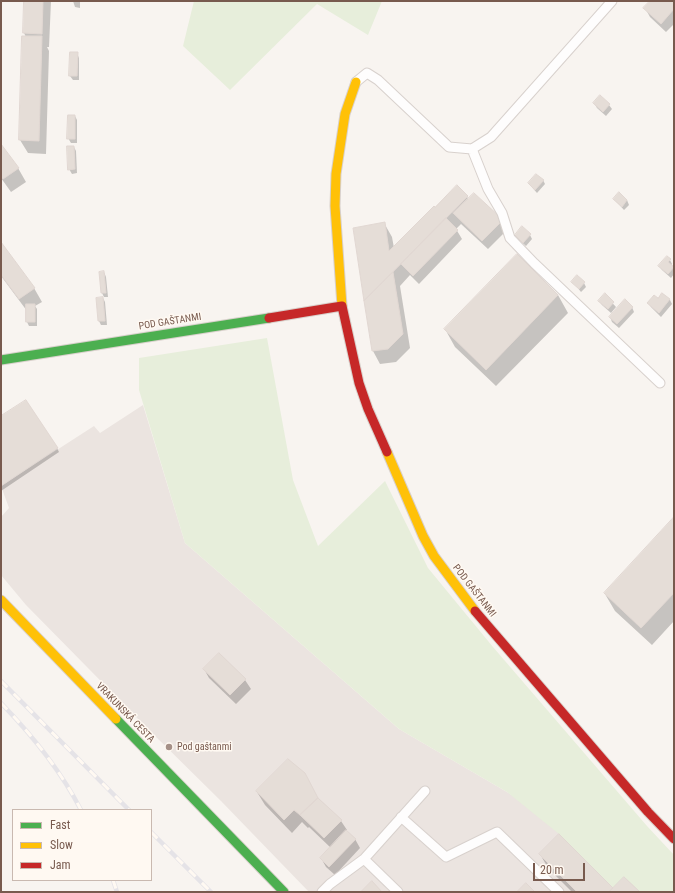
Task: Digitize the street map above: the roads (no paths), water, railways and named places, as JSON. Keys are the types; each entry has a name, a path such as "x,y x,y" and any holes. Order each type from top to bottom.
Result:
{"street":[{"name":"POD GAŠTANMI","path":"356,82 345,114 336,174 335,206 342,306 359,383 368,409 423,536 434,556 467,601 648,812 674,839"},
{"name":"POD GAŠTANMI","path":"1,360 342,306"},
{"name":"VRAKUNSKÁ CESTA","path":"1,600 284,892"}],"lane":[{"path":"356,82 367,73 378,80 449,147 472,149 491,137 612,1"},
{"path":"472,149 488,189 502,213 510,238 534,263 660,383"},
{"path":"322,892 364,858 425,791"},
{"path":"401,817 446,857 497,832 559,892"},
{"path":"364,858 398,892"}],"railway":[{"path":"1,681 128,809"},
{"path":"1,703 24,728 55,767 80,809"},
{"path":"152,833 211,892"},
{"path":"113,881 117,892"}],"place":[{"name":"Pod gaštanmi","path":"169,747"}]}
